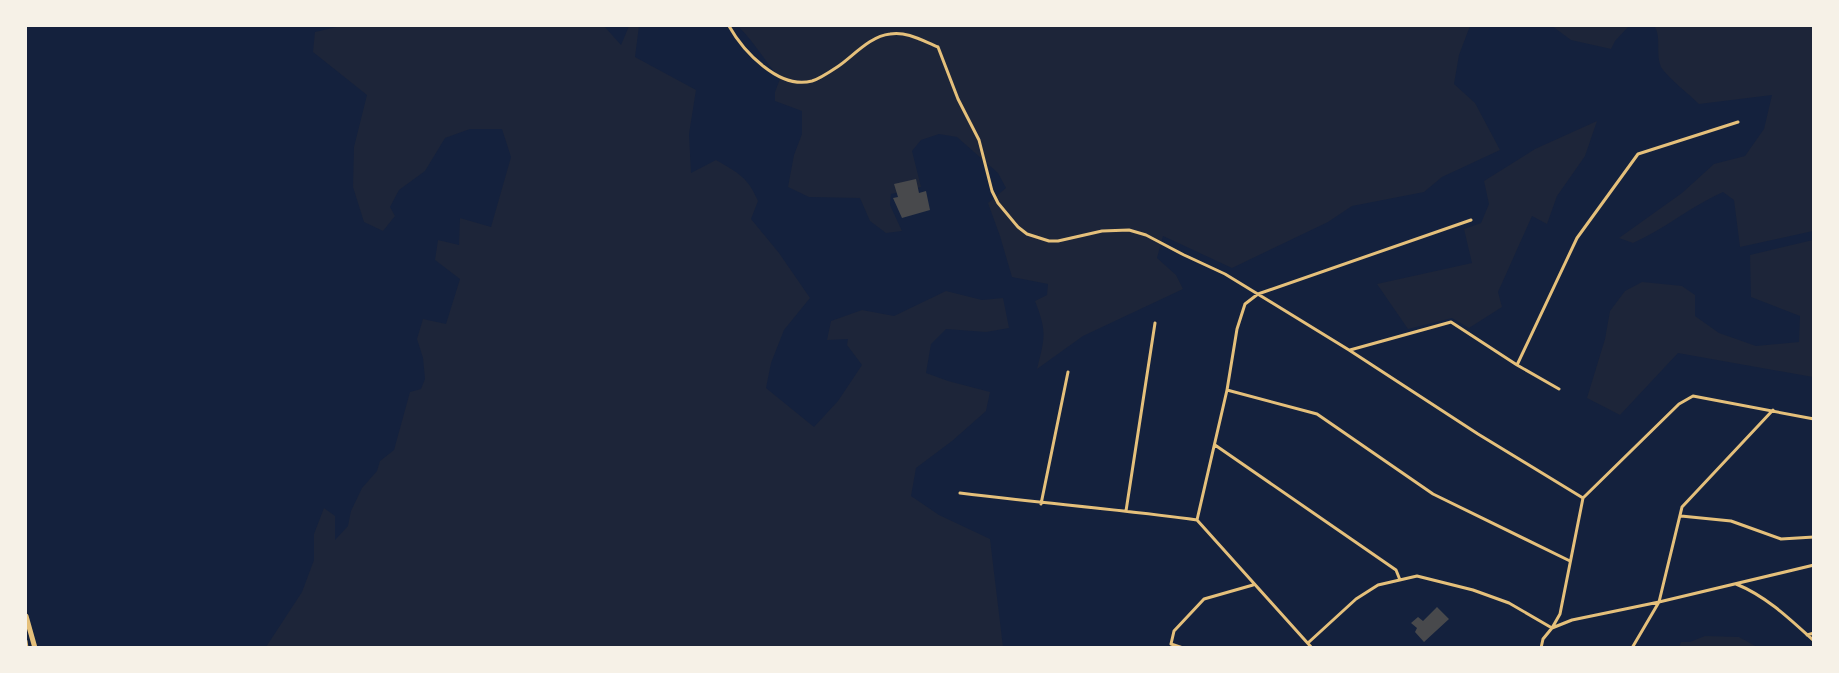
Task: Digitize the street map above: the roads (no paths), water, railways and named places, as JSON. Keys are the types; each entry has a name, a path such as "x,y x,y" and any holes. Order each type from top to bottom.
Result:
{"main road":[{"path":"26,616 35,648"}],"street":[{"path":"729,26 756,60 770,73 800,82 812,81 823,76 869,43 891,33 907,34 938,47 958,99 979,140 992,191 998,203 1027,234 1049,241 1102,231 1129,230 1146,235 1225,274 1583,498"},
{"path":"1517,365 1577,238 1638,154 1738,122"},
{"path":"1197,520 1227,390 1237,329 1245,304 1258,294 1471,220"},
{"path":"1349,350 1451,322 1559,389"},
{"path":"1126,510 1155,323"},
{"path":"1041,504 1068,372"},
{"path":"1227,390 1317,414 1433,494 1570,561"},
{"path":"1541,648 1543,639 1560,614 1583,498 1679,404 1693,396 1814,418"},
{"path":"1632,648 1659,602 1682,507 1774,410"},
{"path":"1215,445 1396,570 1400,580"},
{"path":"960,493 1041,504 1126,510 1197,520 1312,648"},
{"path":"1680,516 1731,521 1781,539 1814,537"},
{"path":"1552,628 1572,620 1814,565"},
{"path":"1309,642 1356,599 1378,585 1417,576 1473,590 1509,603 1552,628"},
{"path":"1735,584 1767,600 1814,641"},
{"path":"1183,648 1171,646 1174,631 1204,599 1254,585"},
{"path":"1807,635 1814,633"},
{"path":"26,641 27,648"}]}
